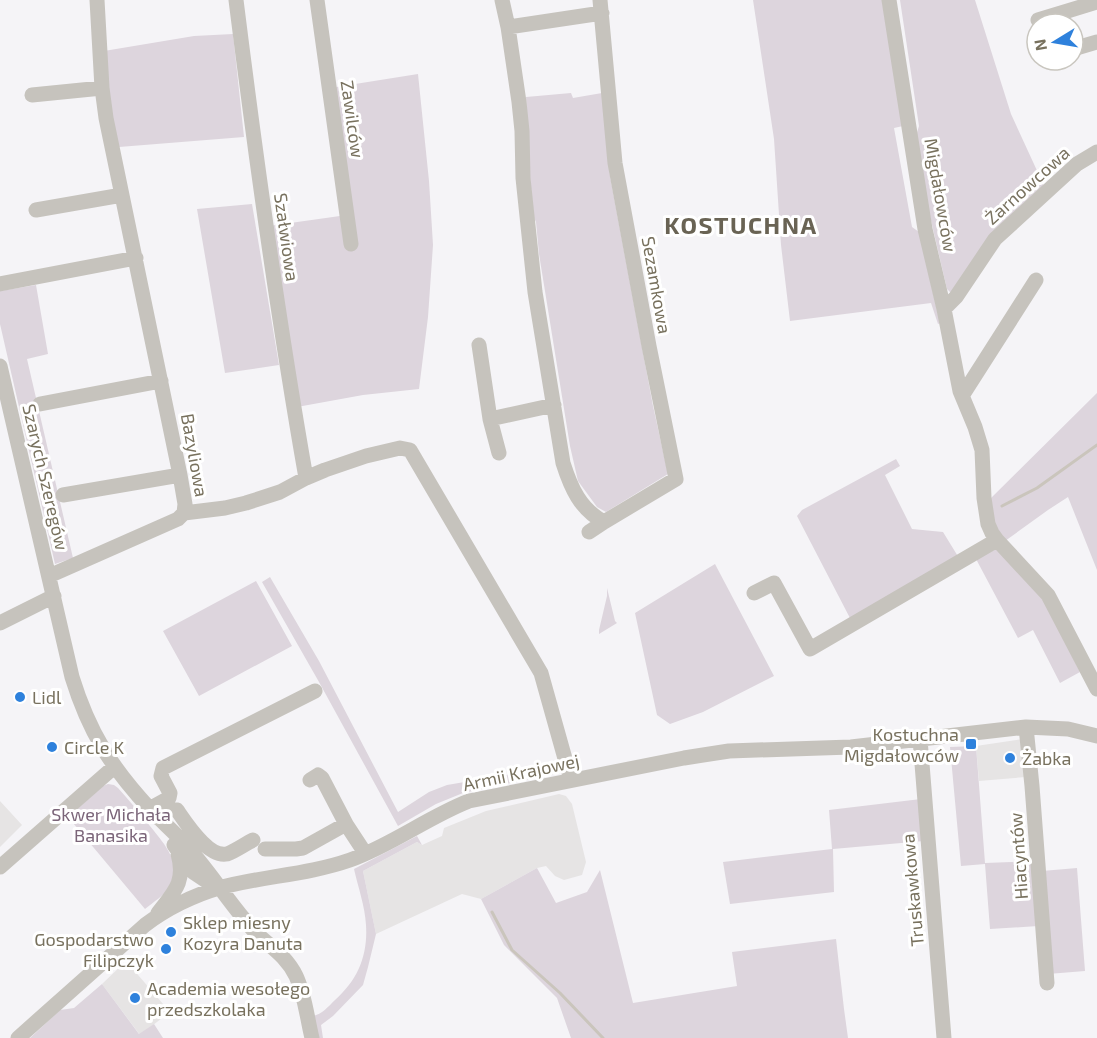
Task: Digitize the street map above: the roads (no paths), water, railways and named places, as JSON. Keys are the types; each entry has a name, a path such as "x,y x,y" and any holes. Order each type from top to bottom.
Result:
{"street":[{"name":"Bazyliowa","path":"49,576 178,519 184,513 180,475 136,258 112,154 102,88 97,0"},
{"name":"Szałwiowa","path":"236,0 269,250 306,478"},
{"name":"Zawilców","path":"317,0 351,244"},
{"path":"502,0 519,102 523,178 535,292 563,463 569,483 578,497 592,515 604,522"},
{"name":"Migdałowców","path":"889,0 925,228 962,396 980,442 988,524 992,533 1048,595 1097,689"},
{"path":"1064,12 1097,2"},
{"name":"Sezamkowa","path":"508,27 601,6 615,163 676,479 589,532"},
{"path":"32,95 102,88"},
{"name":"Żarnowcowa","path":"944,309 956,297 995,239 1077,164 1097,152"},
{"path":"36,210 122,195"},
{"path":"0,284 136,258"},
{"path":"962,396 1036,280"},
{"path":"479,345 490,418 499,453"},
{"name":"Szarych Szeregów","path":"0,371 78,698 92,731 114,766 156,816 182,840 219,888"},
{"path":"40,404 161,381"},
{"path":"490,418 554,405"},
{"path":"184,513 246,503 280,492 325,470 366,456 400,448 410,450 541,673 571,780"},
{"path":"63,495 180,475"},
{"path":"754,593 774,583 810,648 998,540"},
{"path":"0,623 54,596"},
{"path":"156,816 170,793 161,776 163,768 315,690"},
{"name":"Armii Krajowej","path":"18,1038 154,918 219,888 326,867 365,854 469,801 729,751 851,747 1026,727 1068,729 1097,736"},
{"name":"Hiacyntów","path":"1026,727 1047,983"},
{"name":"Truskawkowa","path":"920,739 944,1038"},
{"path":"0,867 114,766"},
{"path":"310,780 318,776 322,778 365,854"},
{"path":"156,816 171,809 177,810 203,844 220,854 259,844 303,848 346,824"},
{"name":"Szarych Szeregów","path":"156,816 194,872 219,888"},
{"name":"Szarych Szeregów","path":"154,918 179,883 181,869 176,848"},
{"path":"219,888 256,933 289,964 303,995 312,1038"}],"waterway":[{"path":"1002,506 1037,488 1097,445"},
{"path":"492,912 512,950 560,993 603,1038"}],"place":[{"name":"Lidl","path":"20,697"},
{"name":"Kostuchna Migdałowców","path":"971,744"},
{"name":"Circle K","path":"52,747"},
{"name":"Żabka","path":"1010,758"},
{"name":"Sklep miesny Kozyra Danuta","path":"171,932"},
{"name":"Gospodarstwo Filipczyk","path":"166,949"},
{"name":"Academia wesołego przedszkolaka","path":"135,998"}],"district":[{"name":"KOSTUCHNA","path":"741,224"}],"park label":[{"name":"Skwer Michała Banasika","path":"111,824"}]}
